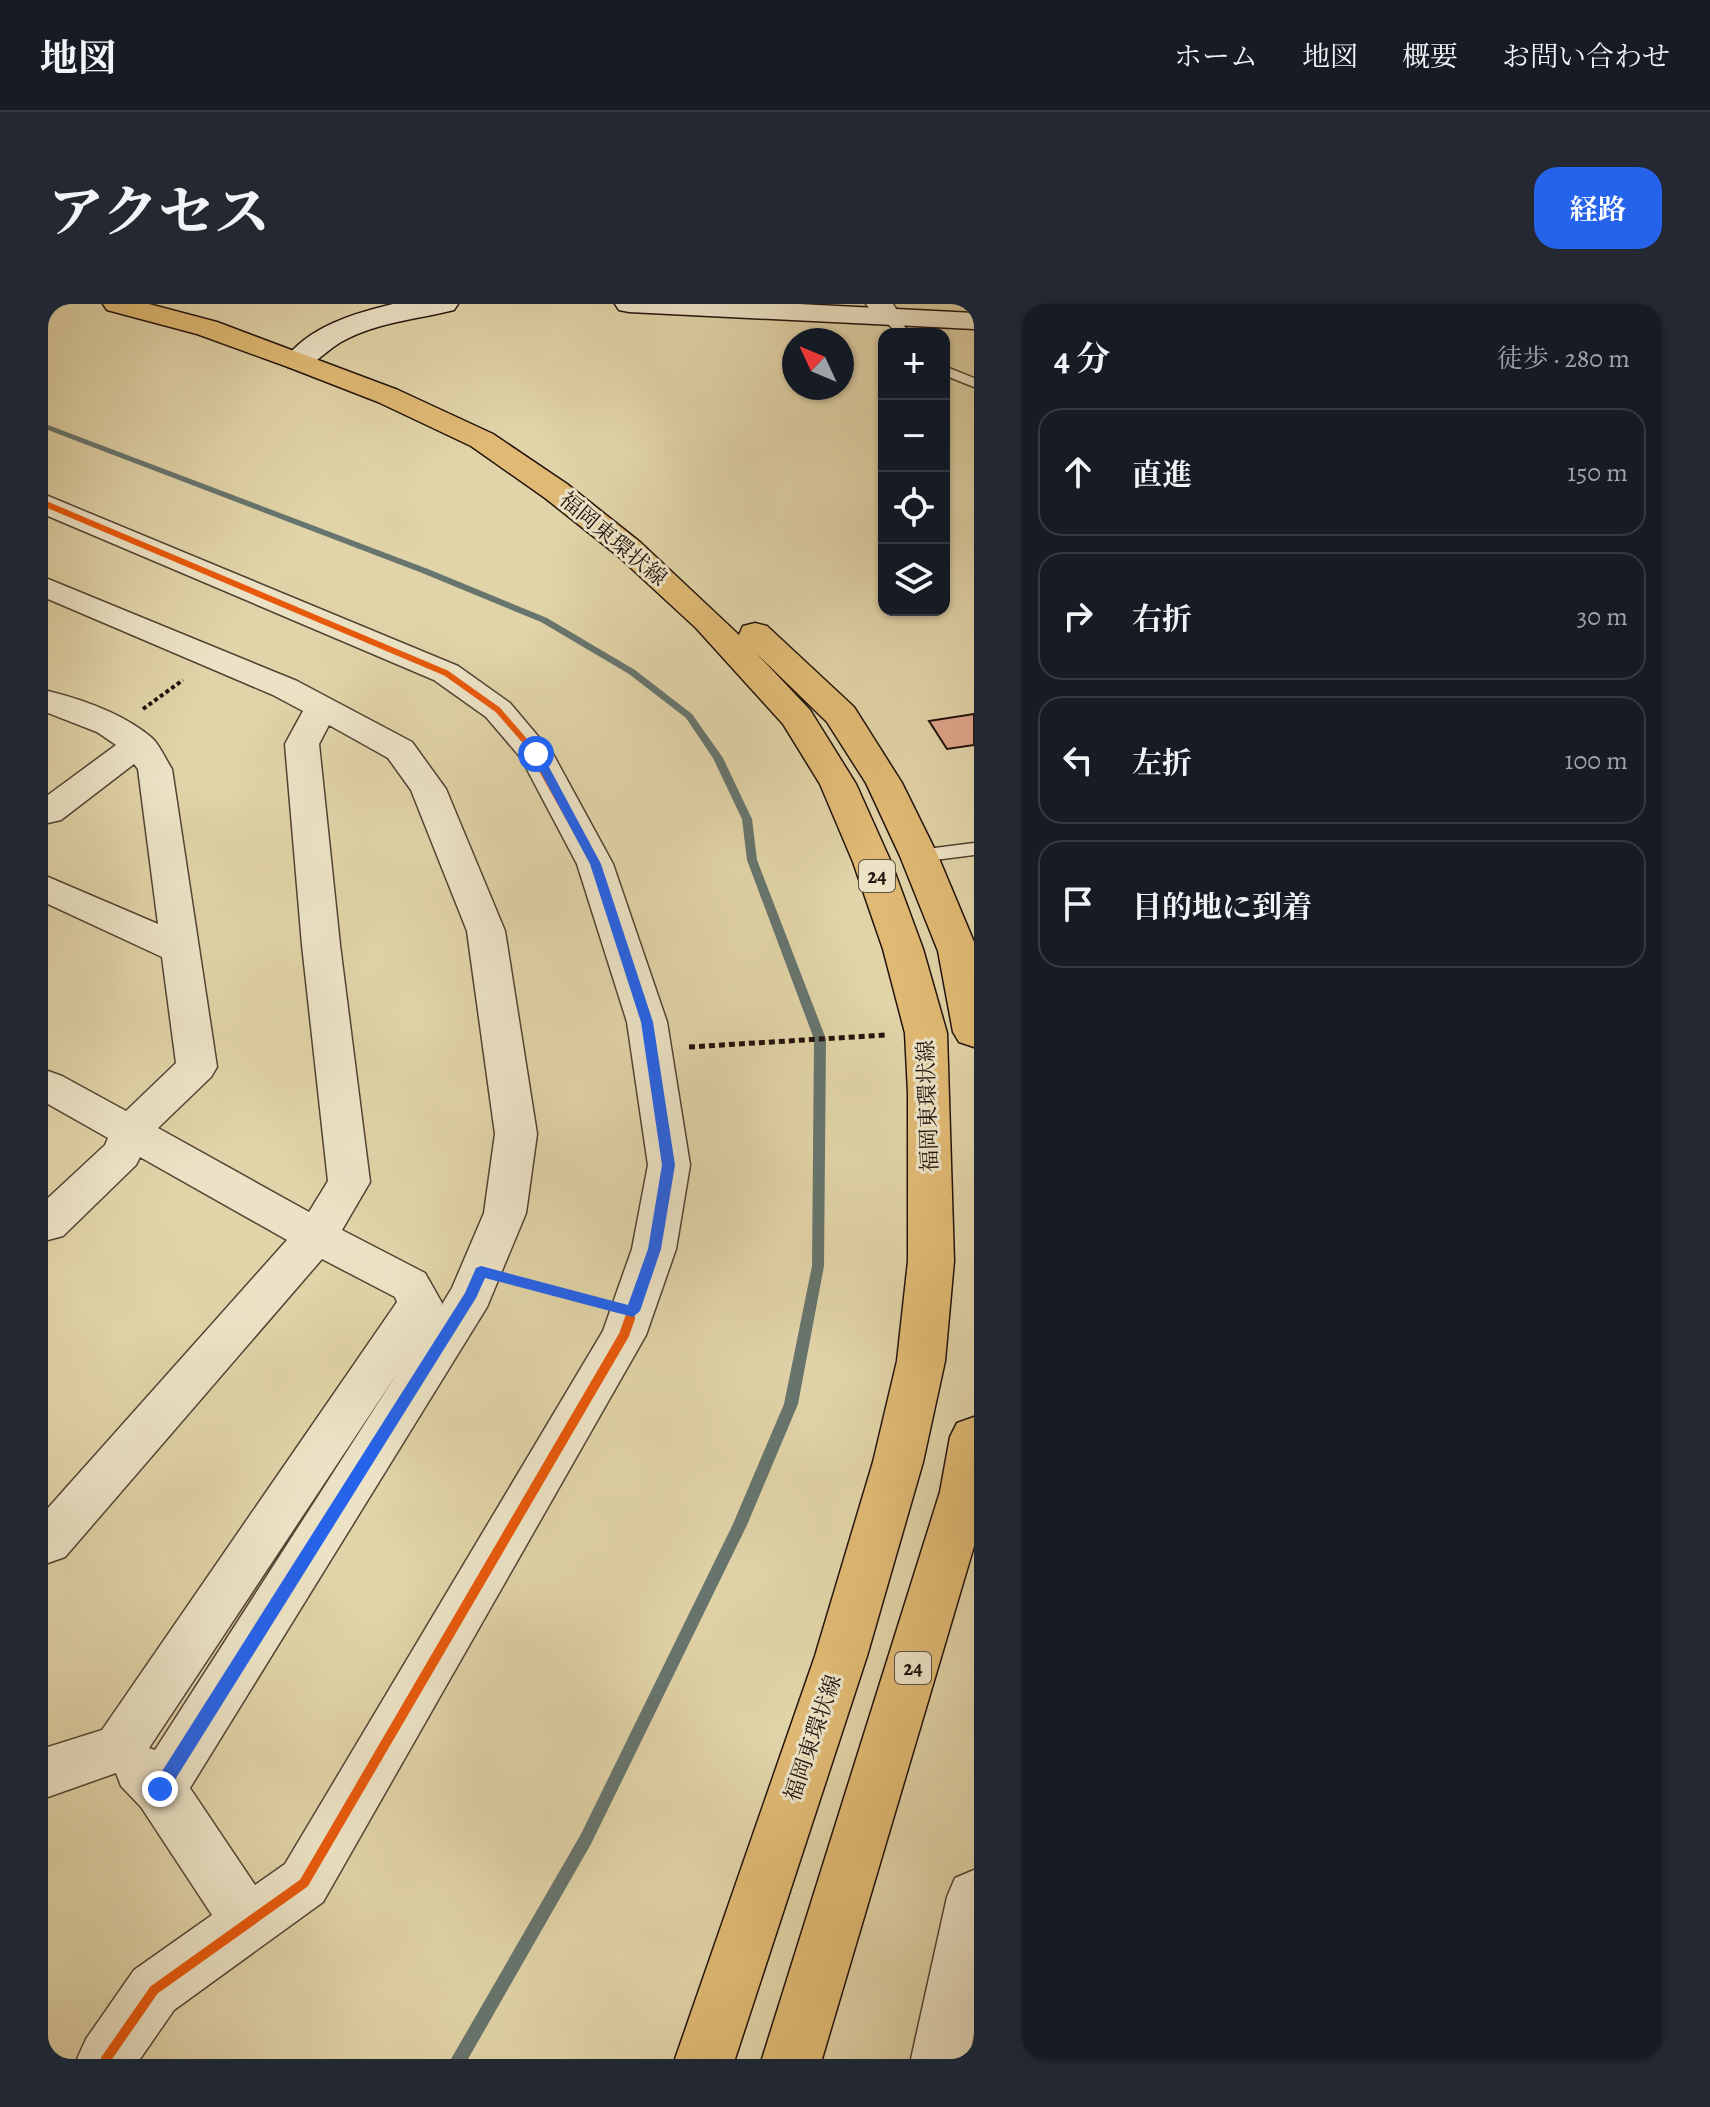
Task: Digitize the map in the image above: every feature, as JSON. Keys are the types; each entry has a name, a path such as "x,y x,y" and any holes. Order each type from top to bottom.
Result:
{"main road":[{"name":"福岡東環状線","path":"117,304 405,375 498,424 649,531 841,715 884,783 919,856 958,951 974,1032"},
{"name":"福岡東環状線","path":"205,304 482,440 556,491 617,539 708,621 797,718 838,784 872,862 903,949 926,1033 932,1175 931,1261 921,1361 898,1462 841,1656 705,2059"},
{"name":"24","path":"792,2059 960,1507 974,1437"}],"street":[{"path":"629,304 974,321"},
{"path":"306,352 376,318 431,305"},
{"path":"48,505 446,673 498,710 536,754 595,864 647,1022 669,1165 654,1249 624,1335 304,1883 154,1990 106,2059"},
{"path":"48,588 285,688 400,750 428,789 486,931 516,1134 505,1213 471,1295 160,1789"},
{"path":"48,701 129,736 155,769 197,1067 147,1113 131,1132 121,1154 48,1224"},
{"path":"48,1542 316,1236 349,1182 321,945 302,744 321,709"},
{"path":"48,812 129,736"},
{"path":"48,889 181,950"},
{"path":"48,1086 410,1285 420,1303 119,1748 48,1772"},
{"path":"119,1748 160,1789 248,1922"},
{"path":"940,2059 974,1897"}],"lane":[{"path":"950,373 974,383"},
{"path":"919,856 974,849"}],"path":[{"path":"129,736 213,657"},
{"path":"652,1049 926,1033"},
{"path":"481,1271 633,1311"}],"building":[{"path":"974,714 974,745 947,749 929,721"}],"waterway":[{"path":"48,427 425,571 544,620 632,672 689,716 718,758 747,819 752,860 820,1039 818,1266 791,1404 740,1525 586,1839 459,2059"}],"cycle path":[{"path":"48,505 446,673 498,710 536,754 595,864 647,1022 669,1165 654,1249 624,1335 304,1883 154,1990 106,2059"}],"route":[{"path":"160,1789 471,1295 481,1271 633,1311 654,1249 669,1165 647,1022 595,864 536,754"}]}
